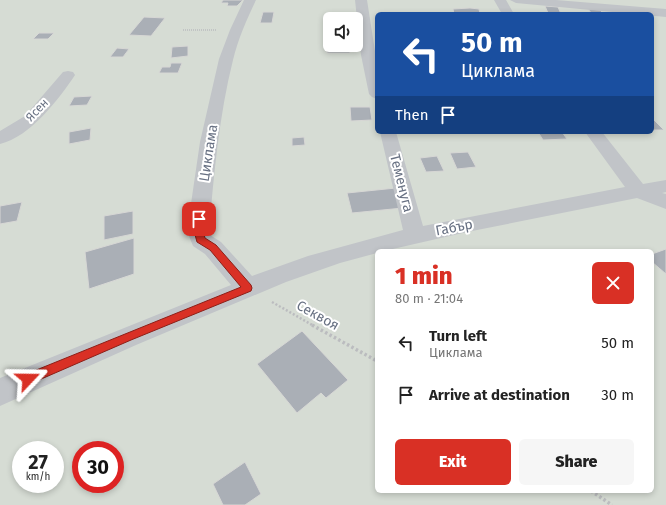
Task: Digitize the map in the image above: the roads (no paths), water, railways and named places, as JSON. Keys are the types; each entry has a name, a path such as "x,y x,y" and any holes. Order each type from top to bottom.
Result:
{"street":[{"name":"Циклама","path":"248,288 213,248 201,240 198,231 209,142 226,59 236,30 250,0"},
{"path":"361,0 368,55 375,85"},
{"path":"500,0 507,12"},
{"path":"516,0 666,13"},
{"name":"Ясен","path":"0,139 32,119 68,75"},
{"name":"Теменуга","path":"389,134 415,234"},
{"path":"595,134 638,191 666,202"},
{"name":"Габър","path":"248,288 277,275 330,258 415,234 666,186"},
{"path":"0,392 127,337 248,288"}]}
